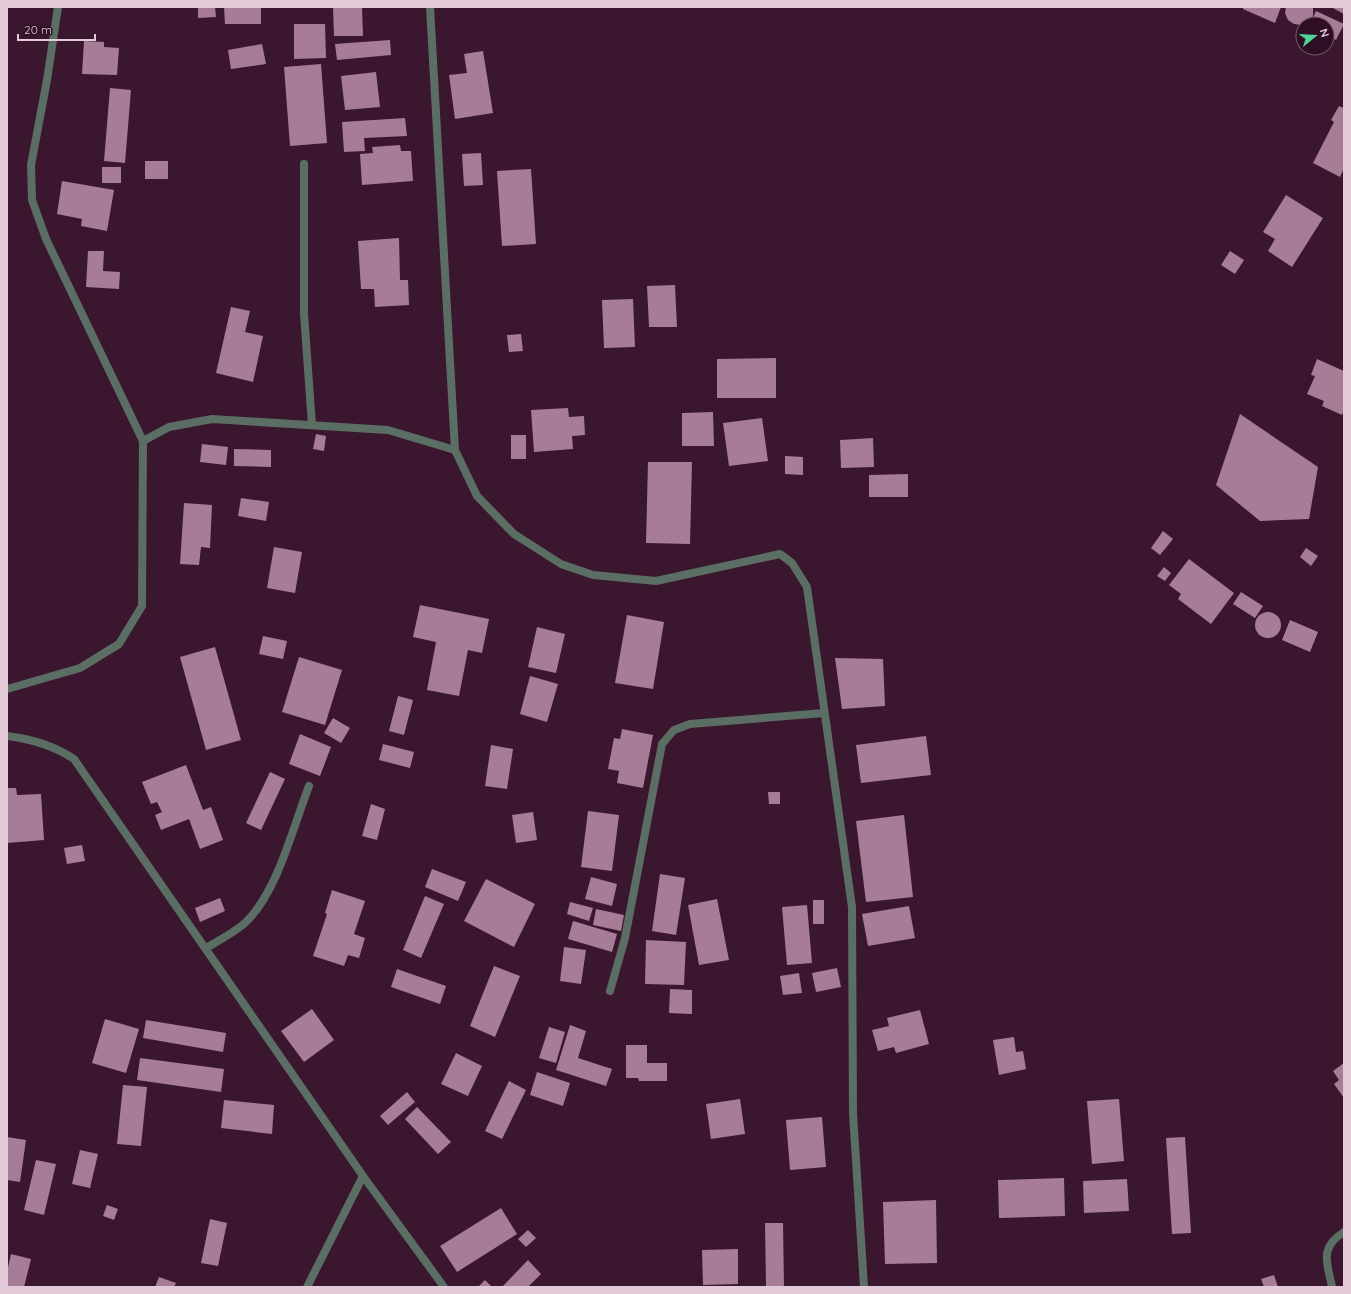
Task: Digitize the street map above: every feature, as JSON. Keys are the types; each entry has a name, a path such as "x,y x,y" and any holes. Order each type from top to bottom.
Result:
{"street":[{"path":"7,689 80,668 119,644 142,606 143,441 46,239 32,200 31,164 47,80 58,7"},
{"path":"430,7 455,450 477,496 514,534 561,564 593,575 656,581 780,554 792,563 807,587 852,907 853,1113 864,1287"},
{"path":"304,164 304,314 312,425"},
{"path":"143,441 169,426 212,419 388,430 455,450"},
{"path":"610,991 625,938 662,744 674,730 690,724 824,713"},
{"path":"7,736 30,738 57,748 74,759 363,1176 444,1287"},
{"path":"206,948 246,922 265,897 278,871 309,786"},
{"path":"307,1287 363,1176"},
{"path":"1332,1287 1326,1252 1333,1239 1344,1232"}],"building":[{"path":"198,7 215,7 216,17 198,18"},
{"path":"224,7 261,7 261,24 225,24"},
{"path":"333,7 362,7 363,36 334,36"},
{"path":"1243,7 1281,7 1275,23 1243,9"},
{"path":"1286,7 1313,7 1313,16 1295,16 1295,24 1288,20 1285,13"},
{"path":"1331,7 1344,7 1344,14"},
{"path":"1316,11 1327,16 1314,16"},
{"path":"1335,20 1344,24 1335,39"},
{"path":"294,24 325,24 326,58 294,59"},
{"path":"390,40 391,55 337,60 335,44"},
{"path":"84,41 104,42 104,47 119,48 117,75 82,74"},
{"path":"262,44 266,64 231,69 228,50"},
{"path":"483,51 493,113 455,119 449,75 467,73 464,54"},
{"path":"321,64 327,143 290,146 284,67"},
{"path":"376,72 380,107 345,110 341,76"},
{"path":"110,88 131,90 125,163 104,161"},
{"path":"1339,106 1344,108 1344,168 1340,177 1313,163 1334,122 1331,120"},
{"path":"405,118 407,136 364,138 365,151 344,152 342,122"},
{"path":"400,145 401,151 411,151 413,181 362,185 360,154 373,153 372,147"},
{"path":"481,153 483,185 464,186 462,154"},
{"path":"145,161 168,161 168,179 145,179"},
{"path":"102,167 121,167 121,183 102,183"},
{"path":"531,169 536,244 502,246 497,171"},
{"path":"62,181 114,190 107,231 81,226 82,219 57,214"},
{"path":"1286,195 1323,218 1292,267 1268,251 1275,239 1263,232"},
{"path":"399,238 400,280 408,280 409,305 375,307 374,289 361,289 358,241"},
{"path":"88,251 104,251 103,271 120,272 119,289 86,287"},
{"path":"1230,251 1244,260 1235,274 1221,265"},
{"path":"675,285 677,327 649,327 647,286"},
{"path":"633,299 635,347 604,348 602,300"},
{"path":"231,307 250,311 245,332 263,336 253,382 216,373"},
{"path":"521,334 523,351 509,352 507,335"},
{"path":"776,358 776,398 717,398 717,359"},
{"path":"1317,359 1344,371 1344,410 1342,415 1322,406 1324,401 1307,394 1315,376 1311,375"},
{"path":"568,408 569,417 584,416 585,435 572,436 573,449 534,452 531,410"},
{"path":"713,412 714,446 682,446 682,413"},
{"path":"1240,414 1318,467 1309,519 1260,521 1216,485"},
{"path":"762,418 768,461 729,466 723,423"},
{"path":"316,434 326,436 324,451 313,449"},
{"path":"511,435 526,435 526,459 511,459"},
{"path":"873,438 874,467 841,468 840,440"},
{"path":"202,444 228,447 226,465 200,462"},
{"path":"234,449 271,450 271,467 234,466"},
{"path":"785,456 803,457 803,475 785,474"},
{"path":"648,462 692,462 690,544 646,543"},
{"path":"908,474 908,497 869,497 869,475"},
{"path":"241,498 269,502 266,521 238,516"},
{"path":"184,503 212,505 210,548 201,547 199,565 180,564"},
{"path":"1163,531 1173,539 1160,555 1151,548"},
{"path":"274,547 302,552 295,593 267,588"},
{"path":"1306,548 1318,556 1311,566 1300,557"},
{"path":"1189,559 1234,593 1211,624 1178,599 1181,594 1169,585"},
{"path":"1164,567 1171,573 1165,581 1157,576"},
{"path":"1241,592 1263,606 1255,618 1233,604"},
{"path":"420,605 489,619 482,653 468,650 459,696 427,690 436,642 413,637"},
{"path":"1268,612 1278,615 1281,625 1278,635 1268,638 1258,635 1255,625 1258,615"},
{"path":"627,615 664,622 653,689 615,683"},
{"path":"1290,620 1318,632 1310,652 1282,640"},
{"path":"537,627 565,634 556,673 528,667"},
{"path":"263,636 287,641 283,659 259,654"},
{"path":"215,647 241,740 206,750 180,657"},
{"path":"299,657 342,670 325,725 282,712"},
{"path":"835,658 883,659 885,706 842,709"},
{"path":"530,676 558,684 547,722 520,714"},
{"path":"398,696 413,700 404,735 389,731"},
{"path":"333,718 350,728 341,743 324,733"},
{"path":"622,729 653,735 643,788 617,783 619,771 608,769 614,738 620,739"},
{"path":"300,734 331,747 320,776 289,764"},
{"path":"926,736 931,775 861,783 856,745"},
{"path":"383,744 414,752 410,768 379,760"},
{"path":"491,745 513,749 507,789 485,786"},
{"path":"186,765 203,810 211,807 223,840 200,849 189,819 161,830 155,815 162,812 157,802 151,804 142,782"},
{"path":"270,772 285,779 261,830 246,823"},
{"path":"7,788 16,788 17,795 41,794 44,840 7,843"},
{"path":"768,792 780,792 780,804 769,804"},
{"path":"371,804 385,809 377,840 362,836"},
{"path":"588,811 619,815 612,871 581,867"},
{"path":"533,812 537,840 516,843 512,815"},
{"path":"904,815 913,897 866,902 856,821"},
{"path":"82,845 85,861 67,864 64,848"},
{"path":"432,869 466,882 458,901 425,887"},
{"path":"660,874 685,878 676,935 652,931"},
{"path":"591,877 617,884 612,906 585,899"},
{"path":"486,879 535,904 514,947 464,921"},
{"path":"332,890 365,901 354,934 365,938 359,958 348,955 344,966 313,956 327,914 325,913"},
{"path":"425,896 444,904 421,958 403,950"},
{"path":"220,898 225,911 200,922 195,908"},
{"path":"717,899 729,960 699,965 688,905"},
{"path":"813,900 824,900 824,924 813,924"},
{"path":"570,902 593,908 589,921 567,914"},
{"path":"807,905 812,963 787,965 782,907"},
{"path":"909,906 915,938 868,946 862,914"},
{"path":"596,909 624,915 621,931 593,925"},
{"path":"573,921 617,934 612,952 568,939"},
{"path":"646,940 686,942 684,985 645,984"},
{"path":"564,947 586,950 581,984 560,981"},
{"path":"494,966 520,976 495,1037 470,1026"},
{"path":"837,968 841,987 816,992 812,973"},
{"path":"397,969 446,986 440,1004 391,987"},
{"path":"799,973 802,993 783,995 780,976"},
{"path":"670,989 692,990 692,1014 669,1013"},
{"path":"312,1009 334,1040 304,1062 281,1031"},
{"path":"920,1010 929,1044 896,1053 894,1047 878,1051 872,1030 889,1026 887,1018"},
{"path":"105,1019 139,1029 126,1073 92,1063"},
{"path":"146,1020 226,1033 223,1052 143,1038"},
{"path":"570,1025 586,1031 578,1058 612,1069 606,1086 556,1070"},
{"path":"549,1027 565,1032 556,1063 539,1058"},
{"path":"1014,1037 1016,1052 1023,1051 1026,1069 999,1075 993,1040"},
{"path":"626,1045 647,1045 647,1063 667,1063 667,1081 639,1081 638,1078 626,1078"},
{"path":"456,1053 482,1066 468,1096 441,1084"},
{"path":"140,1058 224,1069 221,1092 137,1080"},
{"path":"1344,1063 1344,1098 1334,1084 1339,1080 1333,1071"},
{"path":"537,1072 570,1083 563,1106 530,1095"},
{"path":"509,1081 526,1090 502,1139 485,1131"},
{"path":"123,1085 147,1087 141,1146 117,1144"},
{"path":"407,1092 415,1102 388,1125 380,1116"},
{"path":"740,1099 745,1134 711,1139 706,1104"},
{"path":"1119,1099 1124,1161 1092,1164 1087,1101"},
{"path":"224,1100 274,1105 272,1134 221,1128"},
{"path":"417,1107 451,1142 438,1154 405,1119"},
{"path":"822,1117 826,1167 790,1170 786,1120"},
{"path":"7,1137 26,1140 20,1182 7,1180"},
{"path":"1185,1137 1191,1233 1172,1234 1166,1138"},
{"path":"80,1150 98,1154 90,1188 72,1184"},
{"path":"36,1160 56,1164 44,1215 24,1210"},
{"path":"1064,1178 1065,1216 999,1218 998,1180"},
{"path":"1127,1179 1129,1211 1084,1213 1083,1181"},
{"path":"936,1200 937,1263 885,1264 883,1202"},
{"path":"107,1205 118,1209 114,1220 103,1216"},
{"path":"501,1208 517,1234 457,1272 440,1246"},
{"path":"210,1219 227,1223 218,1266 201,1263"},
{"path":"765,1223 783,1223 784,1287 766,1287"},
{"path":"528,1230 536,1238 526,1247 518,1239"},
{"path":"738,1249 738,1284 703,1285 702,1250"},
{"path":"11,1254 31,1259 24,1287 7,1287 7,1272"},
{"path":"528,1260 541,1274 528,1287 502,1287"},
{"path":"1274,1275 1278,1287 1264,1287 1261,1279"},
{"path":"159,1277 176,1283 174,1287 155,1287"},
{"path":"485,1280 492,1287 478,1287"}]}
